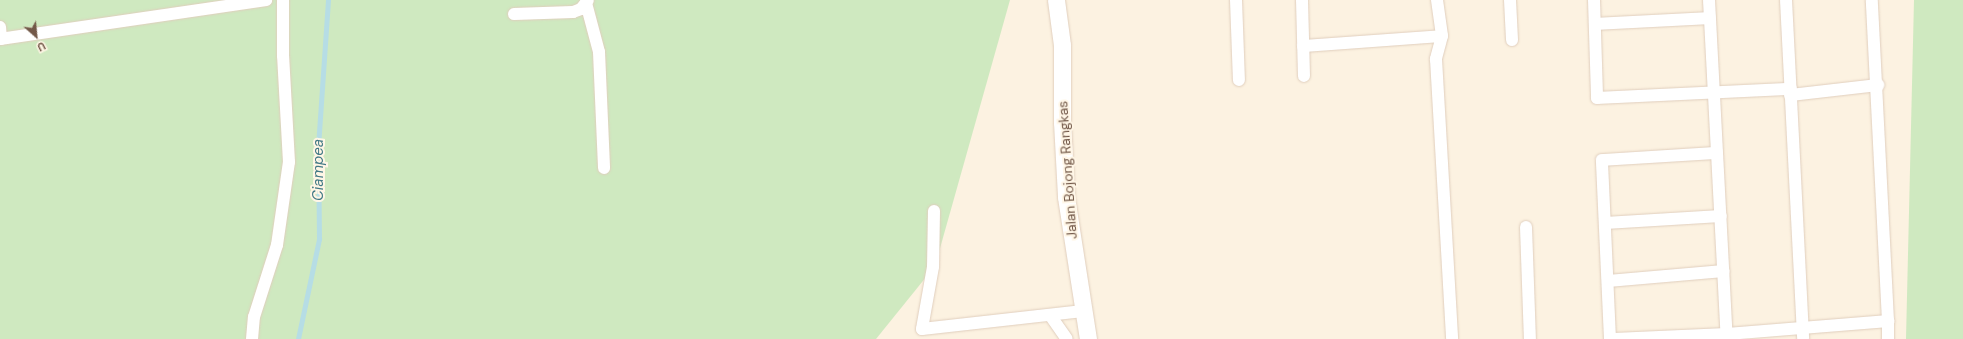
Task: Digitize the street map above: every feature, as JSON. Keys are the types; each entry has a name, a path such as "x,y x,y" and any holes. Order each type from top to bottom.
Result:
{"main road":[{"name":"Jalan Bojong Rangkas","path":"1056,0 1062,45 1062,122 1066,196 1088,339"}],"street":[{"path":"0,27 1,39 266,0"},
{"path":"252,339 254,317 278,245 289,162 283,56 283,0"},
{"path":"1236,0 1239,80"},
{"path":"1302,0 1304,76"},
{"path":"1437,0 1442,36 1436,59 1452,339"},
{"path":"1510,0 1512,40"},
{"path":"1594,0 1597,98 1712,92 1791,92 1878,85"},
{"path":"1709,0 1712,92 1721,216 1727,337"},
{"path":"1786,0 1803,333"},
{"path":"1872,0 1878,85 1888,339"},
{"path":"514,14 573,12 587,2 598,52 604,168"},
{"path":"1595,24 1710,18"},
{"path":"1303,46 1442,36"},
{"path":"1610,339 1602,160 1717,153"},
{"path":"934,211 933,267 922,329 1083,311"},
{"path":"1605,223 1721,216"},
{"path":"1526,227 1530,339"},
{"path":"1608,281 1724,271"},
{"path":"1050,315 1066,339"},
{"path":"1614,339 1727,337 1803,333 1888,321"}],"green space":[{"path":"0,0 1010,0 935,266 876,339 0,339"},
{"path":"1914,0 1963,0 1963,339 1906,339"}],"waterway":[{"name":"Ciampea","path":"298,339 319,239 318,147 328,0"}]}
